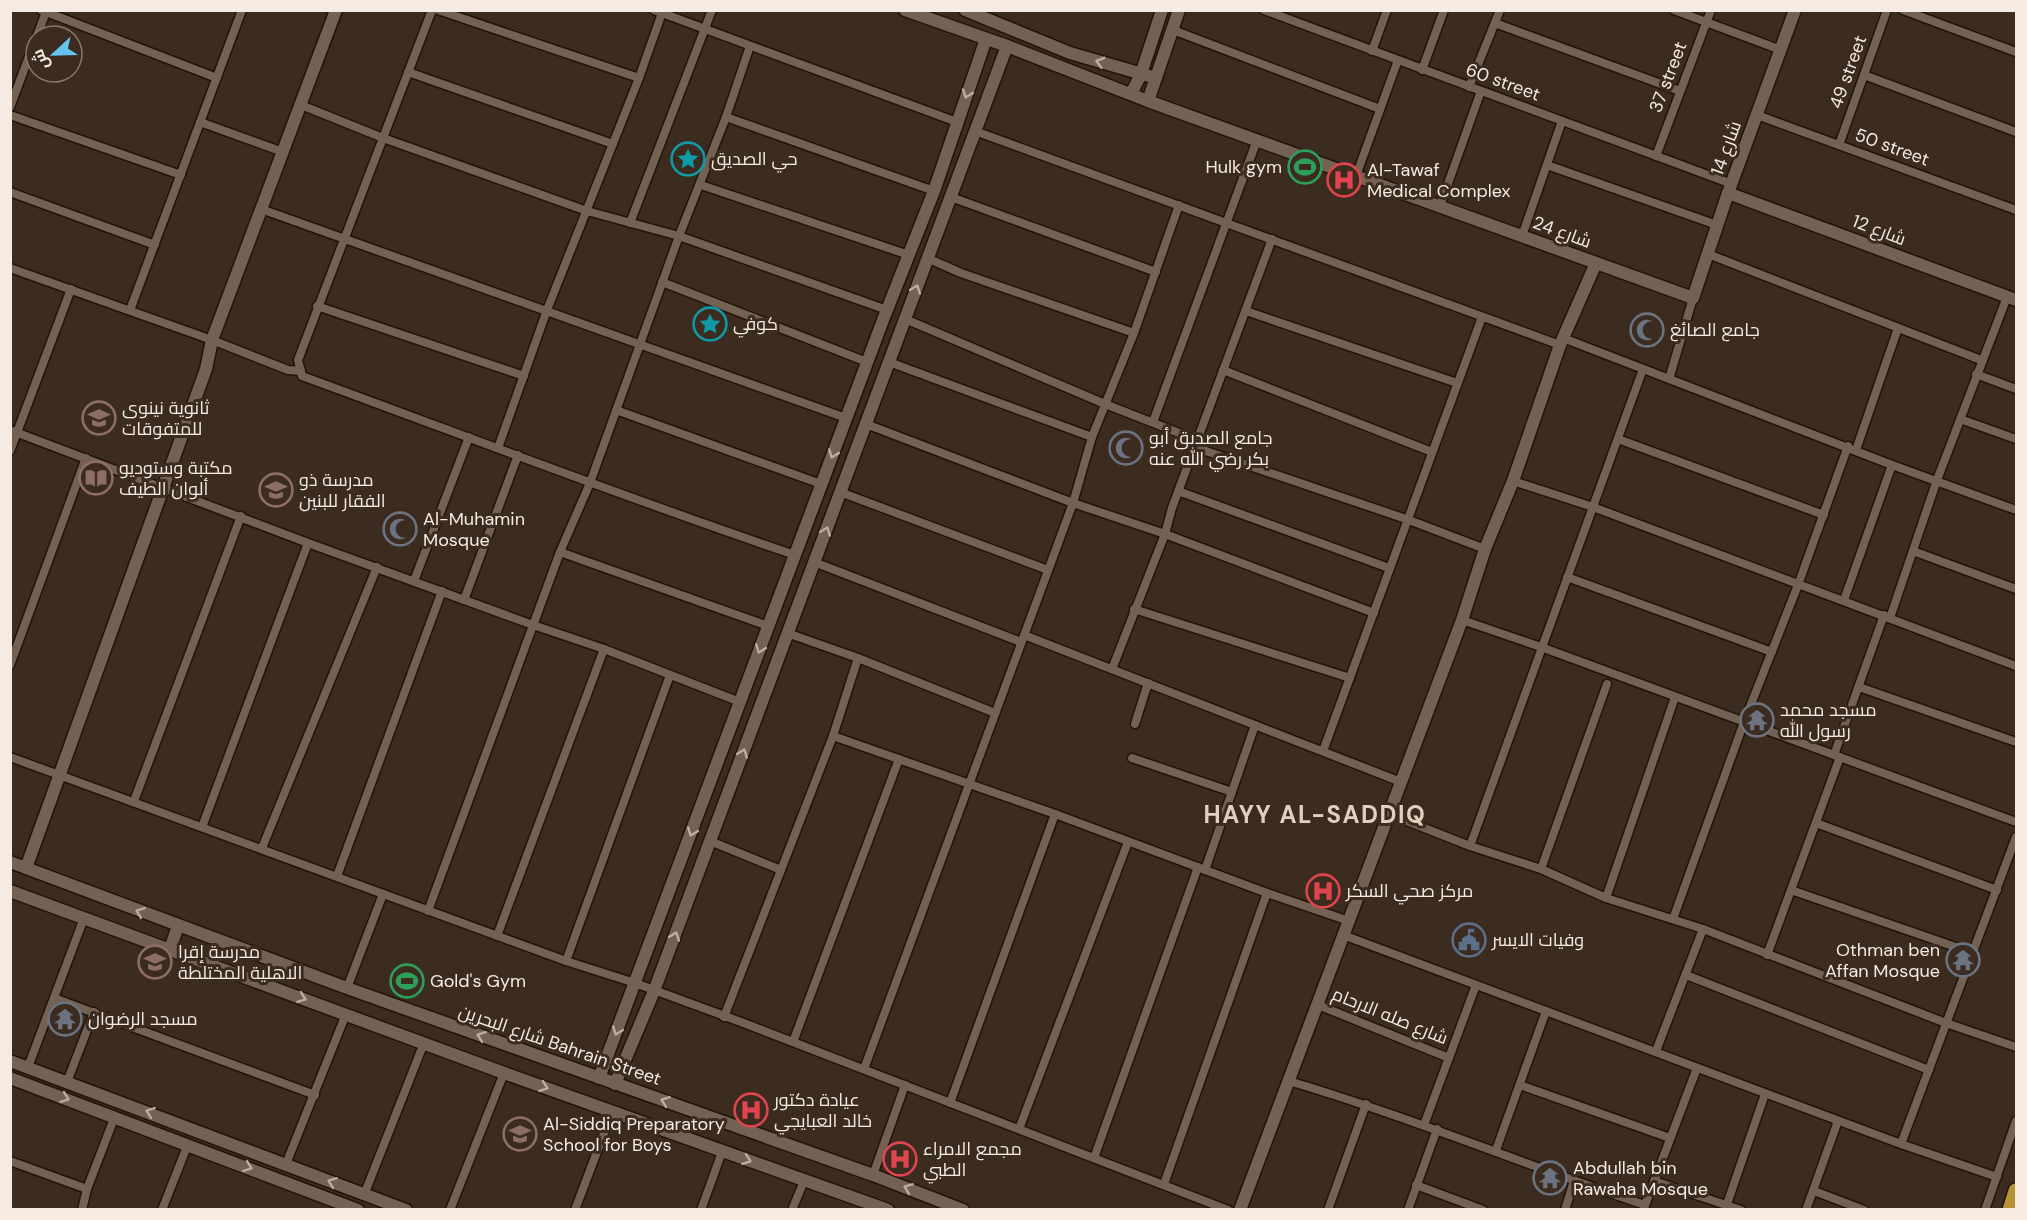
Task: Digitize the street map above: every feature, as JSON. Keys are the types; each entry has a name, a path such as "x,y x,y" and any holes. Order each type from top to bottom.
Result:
{"highway":[{"path":"2010,1209 2016,1191"}],"street":[{"path":"130,310 242,10"},
{"path":"26,868 206,369 213,340 336,10"},
{"path":"432,10 346,237 317,306 298,360 302,376 590,483 795,555"},
{"path":"438,10 639,78"},
{"path":"630,223 712,10"},
{"name":"شارع 24","path":"906,10 1007,46 1148,101 1693,298"},
{"path":"964,10 1070,53 1156,78"},
{"path":"1131,94 1141,74 1162,10"},
{"path":"1148,101 1179,10"},
{"name":"60 street","path":"1264,10 1656,156 1730,189"},
{"path":"1372,51 1387,10"},
{"path":"1422,69 1444,10"},
{"path":"1469,87 1500,10"},
{"path":"1674,10 1781,50"},
{"name":"37 street","path":"1656,156 1711,10"},
{"name":"شارع 14","path":"1693,298 1730,189 1796,10"},
{"name":"49 street","path":"1839,145 1887,10"},
{"path":"1903,10 2016,52"},
{"path":"43,11 217,78"},
{"path":"498,448 548,310 639,78 658,12 957,122"},
{"path":"1496,22 1680,91"},
{"path":"1173,30 1380,109"},
{"path":"599,1078 867,362 934,191 986,39"},
{"path":"428,911 532,626 560,552 590,483 679,236 701,185 750,46"},
{"path":"615,1084 654,991 1007,46"},
{"path":"1356,176 1398,60"},
{"path":"976,67 996,74"},
{"path":"10,106 24,69"},
{"path":"408,72 613,144"},
{"path":"1864,75 2016,132"},
{"path":"1440,206 1481,91"},
{"path":"301,105 383,138 587,211 679,236 887,310"},
{"name":"50 street","path":"1757,115 2016,210"},
{"path":"10,116 181,175"},
{"path":"726,117 934,191"},
{"path":"1522,236 1562,121"},
{"path":"200,122 283,152"},
{"path":"975,131 1482,316 1643,369 2016,510"},
{"path":"1153,422 1257,140"},
{"path":"1547,165 1718,225"},
{"path":"701,185 909,255"},
{"name":"شارع 12","path":"1730,189 2012,299"},
{"path":"10,192 154,245"},
{"path":"951,197 1156,272"},
{"path":"864,1069 1073,503 1092,436 1134,333 1179,205"},
{"path":"261,209 346,237 846,418"},
{"path":"1112,669 1165,534 1178,491 1272,239"},
{"path":"1708,254 1981,360"},
{"path":"927,258 962,273 1134,333"},
{"path":"1240,1209 1462,620 1485,549 1513,481 1561,342 1596,263"},
{"path":"10,268 213,340 288,370 301,371"},
{"path":"662,282 867,362"},
{"path":"10,451 14,431 71,289"},
{"path":"1670,379 1693,298"},
{"path":"1767,955 1816,823 1859,687 1913,551 1981,360 2012,299"},
{"path":"317,306 524,376"},
{"path":"1246,311 1457,383"},
{"path":"1323,751 1482,316"},
{"path":"905,319 1153,422 1196,444 1485,549"},
{"path":"1673,919 1744,722 1898,328"},
{"path":"889,362 1092,436"},
{"path":"1470,846 1643,369"},
{"path":"1223,370 1432,452"},
{"path":"1976,374 2016,389"},
{"path":"856,392 875,399"},
{"path":"616,410 821,484"},
{"path":"1960,419 2016,439"},
{"path":"866,424 1073,503 1165,534 1374,613"},
{"path":"14,431 308,543 532,626 604,649 740,702"},
{"path":"414,581 469,437"},
{"path":"1618,439 1824,515"},
{"path":"464,600 518,455"},
{"path":"10,665 86,458"},
{"path":"1844,600 1892,465"},
{"path":"1513,481 1593,507 2016,666"},
{"path":"1178,491 1389,568"},
{"path":"840,492 1048,570"},
{"path":"134,801 241,516"},
{"path":"202,827 308,543"},
{"path":"1913,551 2016,589"},
{"path":"560,552 768,626"},
{"path":"814,562 1023,639 1112,669 1401,782"},
{"path":"262,848 377,567"},
{"path":"1567,578 1772,652"},
{"path":"337,876 442,591"},
{"path":"1134,609 1350,678"},
{"path":"1462,620 2016,822"},
{"path":"787,633 858,658 995,713"},
{"path":"497,936 604,649"},
{"path":"724,1017 833,736 858,658"},
{"path":"566,961 670,675"},
{"path":"1135,724 1148,683"},
{"path":"1541,869 1607,684"},
{"path":"1859,687 2016,742"},
{"path":"1606,898 1675,697"},
{"path":"1094,1158 1255,725"},
{"path":"833,736 1349,921"},
{"path":"10,757 566,961 635,983 1228,1209"},
{"path":"1132,758 1232,792"},
{"path":"793,1042 899,759"},
{"path":"950,1102 1055,814"},
{"path":"1389,814 1470,846 1541,869 1606,898 1703,929 1946,1023 2016,1047"},
{"path":"1816,823 1996,890"},
{"path":"1901,1144 2016,837"},
{"path":"710,841 782,870"},
{"path":"1019,1129 1128,842"},
{"name":"شارع البحرين Bahrain Street","path":"10,862 347,988 873,1175 936,1205 963,1209"},
{"path":"1791,890 1973,953"},
{"path":"10,891 722,1152 888,1209"},
{"path":"1164,1185 1267,893"},
{"path":"347,988 383,894"},
{"path":"28,1067 84,918"},
{"path":"170,949 178,926"},
{"path":"1656,1051 1703,929"},
{"path":"1343,935 1656,1051 1765,1094 1997,1177"},
{"path":"1686,975 1929,1070"},
{"path":"1424,1125 1476,985"},
{"path":"54,998 315,1095"},
{"name":"شارع صله الارحام","path":"1318,1005 1449,1058"},
{"path":"1496,1150 1546,1011"},
{"path":"67,1082 94,1012"},
{"path":"286,1164 346,1014"},
{"path":"364,1195 424,1043"},
{"path":"10,1061 406,1209"},
{"path":"1289,1081 1366,1104 1437,1129 1644,1207 1697,1068"},
{"path":"450,1209 504,1073"},
{"path":"10,1078 358,1209"},
{"path":"873,1175 906,1085"},
{"path":"1520,1085 1670,1138"},
{"path":"1727,1204 1765,1094"},
{"path":"1328,1209 1366,1104"},
{"path":"575,1209 612,1112"},
{"path":"82,1209 87,1189 115,1116"},
{"path":"1806,1209 1838,1121"},
{"path":"1985,1209 2016,1121"},
{"path":"1408,1209 1437,1129"},
{"path":"162,1209 188,1144"},
{"path":"701,1209 722,1152"},
{"path":"10,1161 87,1189"},
{"path":"1654,1180 1741,1209"},
{"path":"792,1209 804,1181"},
{"path":"1565,1209 1574,1181"},
{"path":"1416,1185 1483,1209"},
{"path":"1814,1191 1864,1209"}],"place":[{"name":"حي الصديق","path":"688,159"},
{"name":"Hulk gym","path":"1305,167"},
{"name":"Al-Tawaf Medical Complex","path":"1344,180"},
{"name":"كوفي","path":"710,324"},
{"name":"جامع الصائغ","path":"1647,330"},
{"name":"ثانوية نينوى للمتفوقات","path":"99,418"},
{"name":"جامع الصديق أبو بكر رضي الله عنه","path":"1126,448"},
{"name":"مكتبة وستوديو ألوان الطيف","path":"96,478"},
{"name":"مدرسة ذو الفقار للبنين","path":"276,490"},
{"name":"Al-Muhamin Mosque","path":"400,529"},
{"name":"مسجد محمد رسول الله","path":"1757,720"},
{"name":"مركز صحي السكر","path":"1323,891"},
{"name":"وفيات الايسر","path":"1469,940"},
{"name":"Othman ben Affan Mosque","path":"1963,960"},
{"name":"مدرسة إقرا الاهلية المختلطة","path":"155,962"},
{"name":"Gold's Gym","path":"407,981"},
{"name":"مسجد الرضوان","path":"65,1019"},
{"name":"عيادة دكتور خالد العبايجي","path":"751,1110"},
{"name":"Al-Siddiq Preparatory School for Boys","path":"520,1134"},
{"name":"مجمع الامراء الطبي","path":"900,1159"},
{"name":"Abdullah bin Rawaha Mosque","path":"1550,1178"}],"district":[{"name":"HAYY AL-SADDIQ","path":"1315,815"}]}
